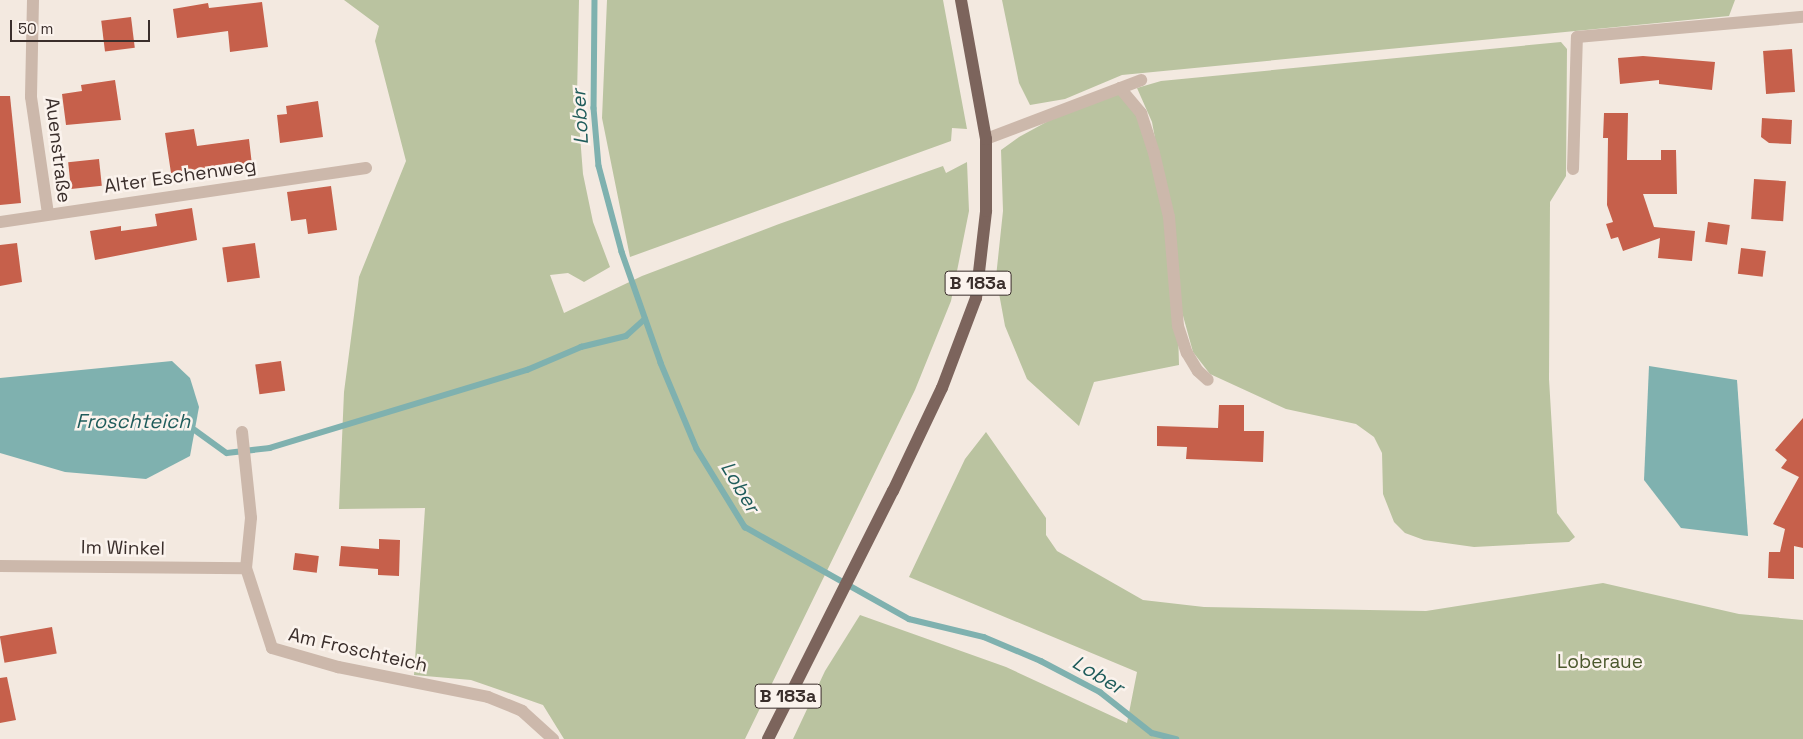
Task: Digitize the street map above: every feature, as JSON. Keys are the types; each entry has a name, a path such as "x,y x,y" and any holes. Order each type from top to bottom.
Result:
{"main road":[{"name":"B 183a","path":"768,739 867,546 942,388 976,298 986,211 986,139 961,0"}],"street":[{"name":"Auenstraße","path":"33,0 31,97 48,214"},
{"path":"1573,169 1577,37 1803,16"},
{"path":"986,139 1141,80"},
{"path":"1120,88 1141,113 1154,153 1169,217 1178,326 1187,353 1198,371 1208,380"},
{"name":"Alter Eschenweg","path":"0,222 366,168"},
{"name":"Am Froschteich","path":"242,437 251,518 246,568 272,648 338,667 488,697 522,711 553,739"},
{"name":"Im Winkel","path":"0,566 246,568"}],"green space":[{"path":"344,0 579,0 577,97 583,174 593,222 610,267 584,282 568,273 550,275 564,313 642,276 779,224 943,166 946,173 967,162 969,211 951,301 915,390 745,739 564,739 543,705 471,680 414,675 425,508 339,509 344,392 359,277 406,161 375,41 379,26"},
{"path":"607,0 943,0 967,129 952,128 951,141 630,257 602,118"},
{"path":"1002,0 1735,0 1729,16 1122,75 1065,99 1030,105 1019,83"},
{"path":"1561,42 1567,49 1566,176 1550,202 1549,379 1557,513 1575,537 1569,542 1474,547 1424,540 1405,533 1394,522 1383,494 1382,453 1374,437 1356,424 1286,409 1210,374 1193,352 1177,294 1179,365 1094,382 1079,426 1027,379 1005,326 996,277 1003,211 1001,150 1019,137 1072,108 1120,88 1141,113 1167,204 1152,122 1137,88 1161,81"},
{"name":"Loberaue","path":"986,432 1046,518 1046,535 1057,551 1143,600 1204,607 1426,611 1603,583 1739,614 1803,620 1803,739 793,739 825,671 860,615 1006,667 1127,723 1137,672 909,577 965,459"}],"water":[{"name":"Froschteich","path":"172,361 190,378 199,407 190,456 146,479 65,472 0,453 0,378"},
{"path":"1649,366 1737,380 1748,536 1681,528 1644,480"}],"building":[{"path":"262,2 268,47 230,52 228,31 177,38 173,9 208,3 209,8"},
{"path":"131,17 135,48 105,51 101,21"},
{"path":"1792,49 1795,92 1766,94 1763,51"},
{"path":"1643,56 1715,62 1712,90 1659,84 1659,80 1620,84 1618,58"},
{"path":"115,80 121,120 66,125 62,94 82,91 81,85"},
{"path":"0,96 10,96 21,203 0,205"},
{"path":"318,101 323,137 280,143 277,115 287,114 286,106"},
{"path":"1604,113 1628,113 1627,160 1661,160 1661,150 1676,150 1677,194 1643,194 1654,227 1695,231 1692,261 1658,258 1660,238 1623,251 1618,237 1611,239 1606,224 1613,222 1607,205 1608,138 1603,138"},
{"path":"1762,118 1792,120 1791,144 1769,143 1761,137"},
{"path":"194,129 197,146 249,139 252,165 221,169 220,166 171,173 165,133"},
{"path":"99,159 102,186 71,189 68,162"},
{"path":"1754,179 1786,181 1783,221 1751,219"},
{"path":"331,186 337,230 308,234 306,219 291,221 287,192"},
{"path":"192,208 197,240 95,260 90,231 121,226 121,231 157,226 155,214"},
{"path":"1708,222 1730,225 1727,245 1705,242"},
{"path":"17,243 22,282 0,286 0,245"},
{"path":"255,243 260,278 227,282 222,248"},
{"path":"1741,248 1766,251 1763,277 1738,274"},
{"path":"281,361 285,391 259,394 255,365"},
{"path":"1219,405 1244,405 1244,431 1264,431 1263,462 1186,459 1187,447 1157,446 1157,426 1218,428"},
{"path":"1803,418 1803,548 1794,546 1794,579 1768,578 1769,552 1780,552 1785,529 1773,524 1799,477 1781,468 1787,460 1775,450"},
{"path":"379,539 400,540 399,576 378,575 378,569 339,566 341,546 379,549"},
{"path":"295,553 319,556 317,573 293,570"},
{"path":"52,627 57,654 4,663 0,636"},
{"path":"7,677 16,720 0,723 0,678"}],"waterway":[{"name":"Lober","path":"595,0 594,108 599,166 622,252 661,363 697,449 745,527 909,619 984,637 1041,661 1100,692 1152,733 1176,739"},
{"path":"195,430 227,453 270,448 527,370 581,347 626,336 645,319"}]}
